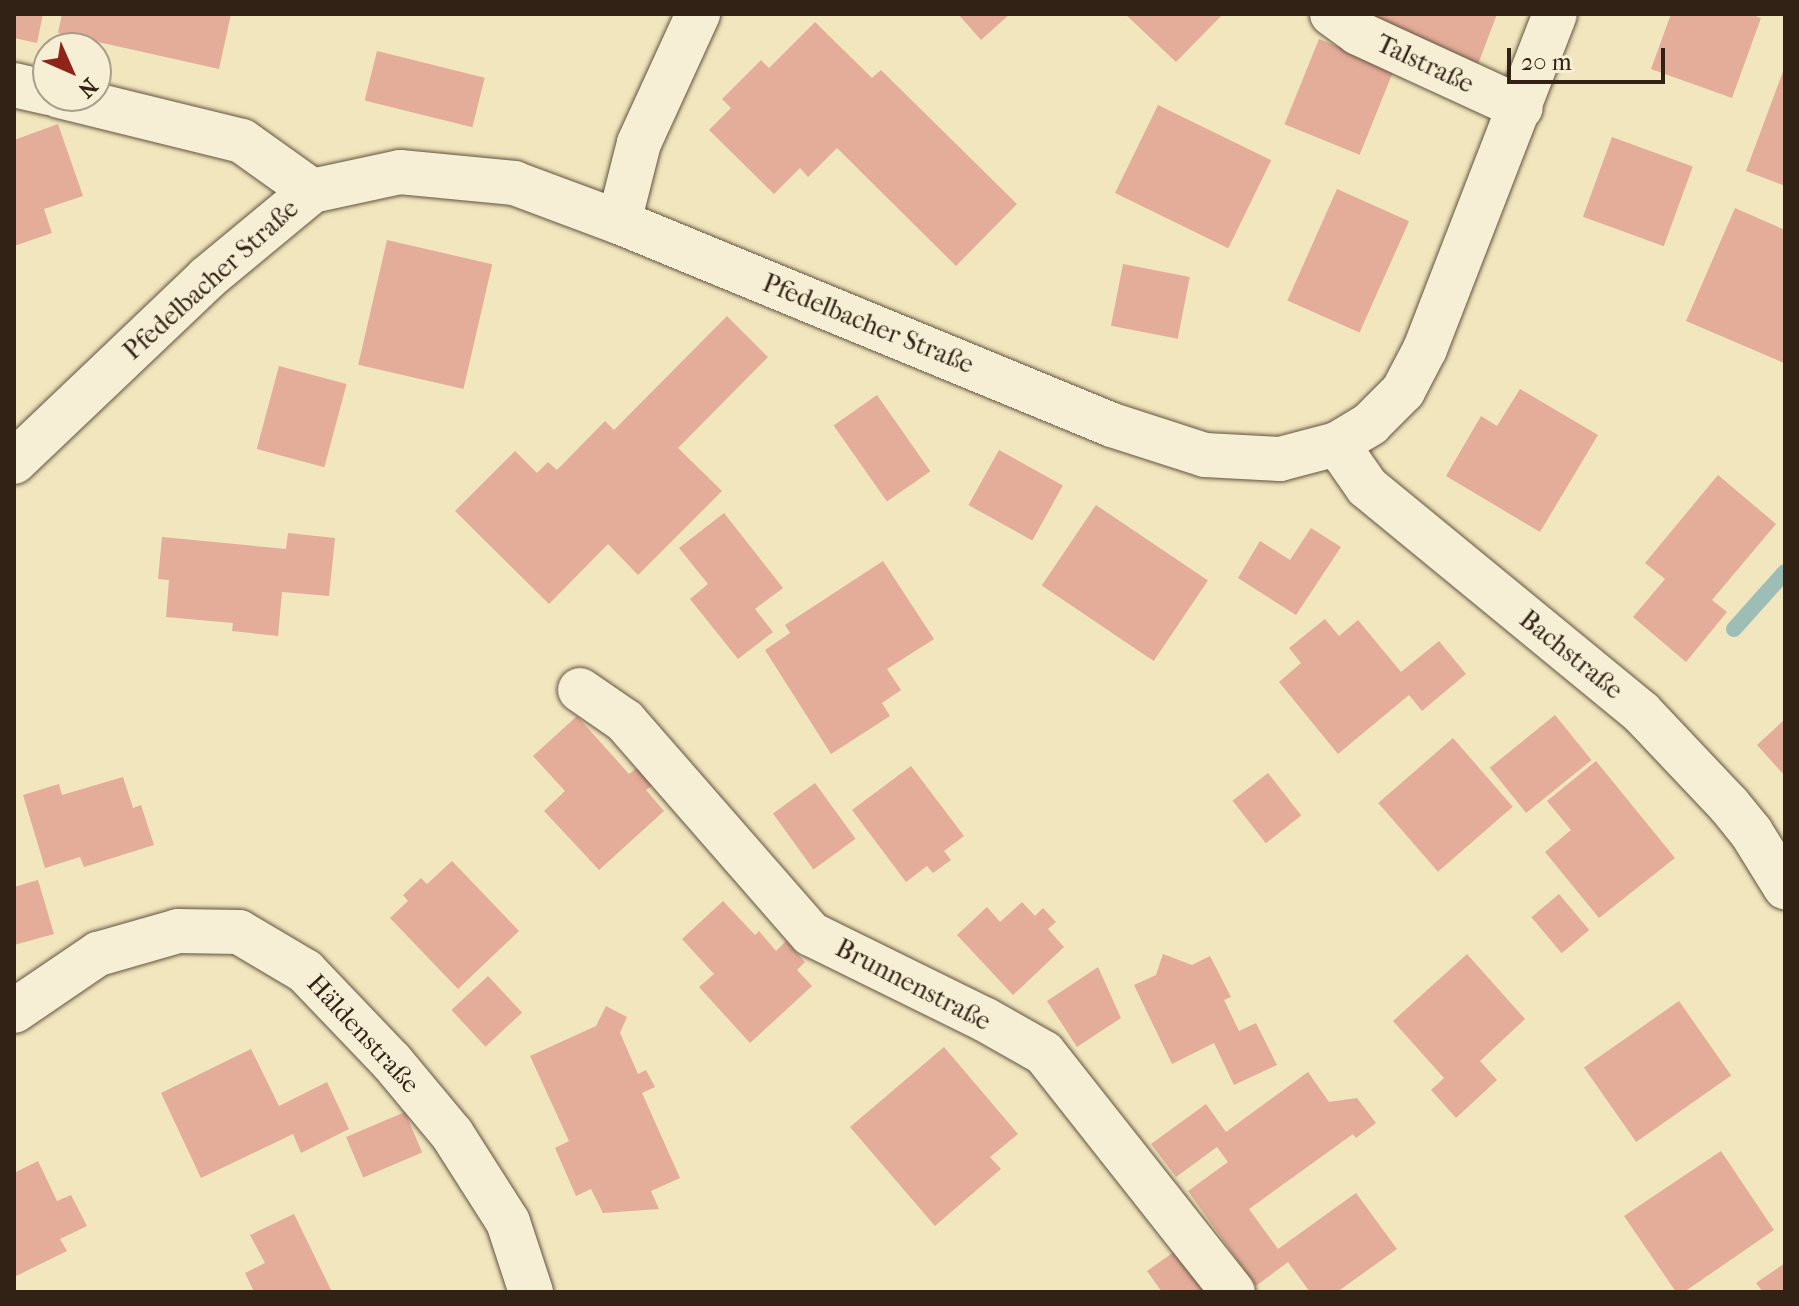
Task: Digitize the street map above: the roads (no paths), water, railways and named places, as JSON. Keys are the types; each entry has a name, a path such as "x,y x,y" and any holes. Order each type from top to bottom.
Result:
{"street":[{"path":"619,222 639,143 698,14"},
{"name":"Talstraße","path":"1332,14 1358,33 1521,108"},
{"name":"Pfedelbacher Straße","path":"14,462 207,278 312,191 400,172 514,183 619,222 1112,425 1205,455 1280,459 1337,444 1370,424 1403,391 1425,349 1555,14"},
{"path":"112,109 242,141 312,191"},
{"name":"Bachstraße","path":"1337,444 1367,487 1641,712 1729,805 1785,887"},
{"name":"Brunnenstraße","path":"580,690 625,721 811,934 984,1019 1044,1053 1233,1292"},
{"name":"Häldenstraße","path":"14,1011 98,954 178,931 239,932 305,971 392,1062 452,1134 508,1222 531,1292"}],"waterway":[{"path":"1734,629 1785,572"}]}
